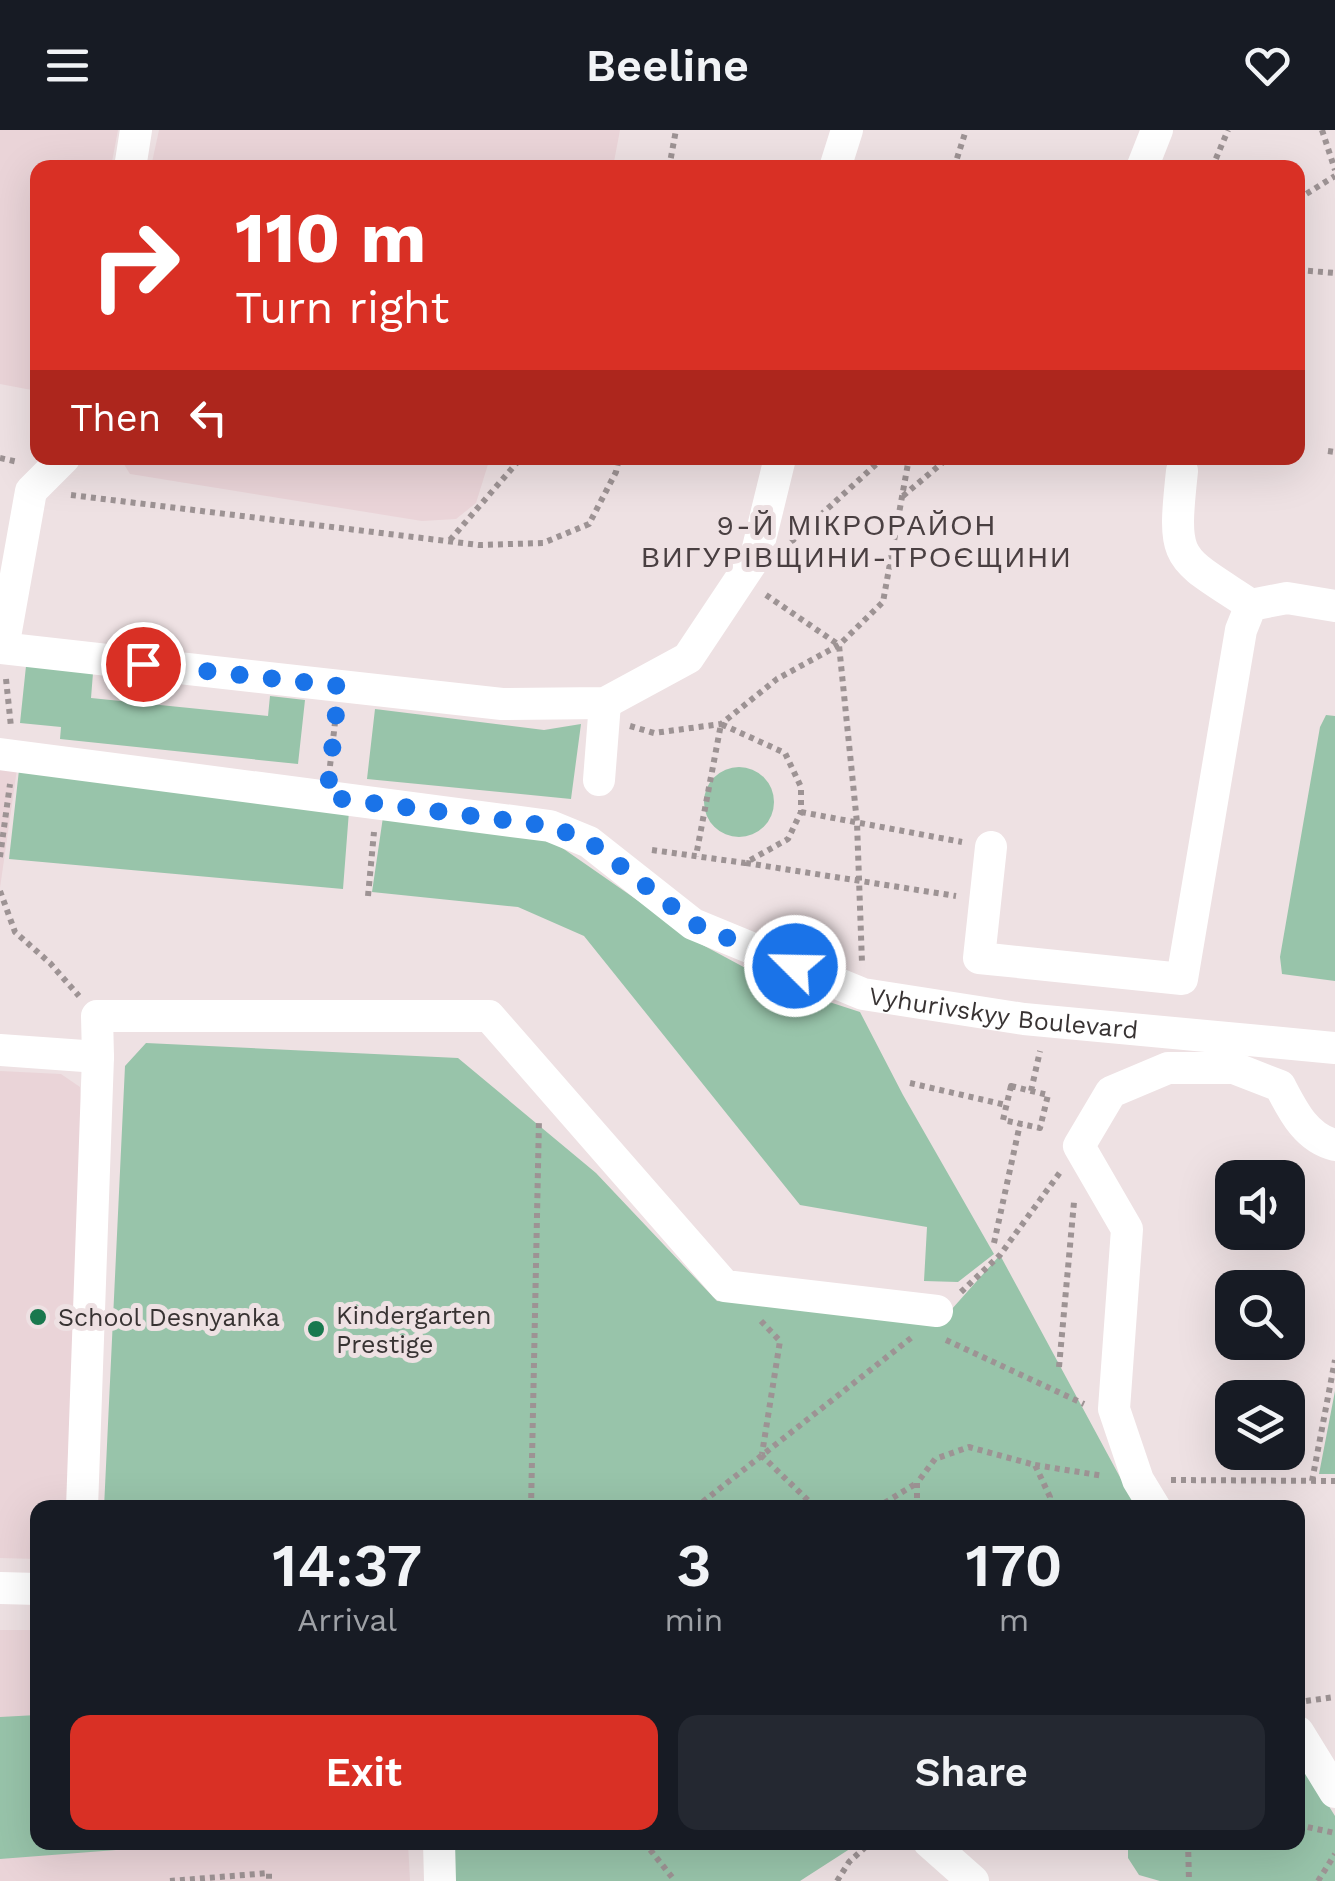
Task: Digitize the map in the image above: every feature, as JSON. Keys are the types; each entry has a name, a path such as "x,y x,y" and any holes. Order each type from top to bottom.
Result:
{"street":[{"path":"131,160 136,130"},
{"path":"838,160 847,130"},
{"path":"1145,160 1157,130"},
{"path":"57,465 31,490 2,648 502,704 605,703 688,658 756,556 778,465"},
{"path":"1182,471 1175,532 1186,562 1251,605 1287,598 1335,606"},
{"path":"991,847 979,958 1182,979 1241,630 1251,605"},
{"path":"599,780 605,703"},
{"name":"Vyhurivskyy Boulevard","path":"0,754 550,826 590,842 694,924 863,994 1024,1018 1335,1048"},
{"path":"82,1500 97,1016 489,1016 726,1286 938,1324"},
{"path":"0,1050 98,1057"},
{"path":"1146,1494 1114,1409 1127,1230 1079,1146 1111,1092 1168,1068 1234,1068 1280,1086 1297,1120 1322,1142 1335,1145"},
{"path":"0,1588 30,1589"},
{"path":"1305,1743 1335,1792"},
{"path":"439,1850 440,1881"},
{"path":"938,1850 974,1881"}],"path":[{"path":"670,160 676,130"},
{"path":"957,160 966,130"},
{"path":"1215,160 1228,130"},
{"path":"1305,194 1335,173 1322,130"},
{"path":"1305,271 1335,273"},
{"path":"449,541 515,465"},
{"path":"31,490 449,541 542,543 589,524 617,465"},
{"path":"784,548 875,465"},
{"path":"654,733 721,724 776,679 839,645 884,602 908,465"},
{"path":"902,497 940,465"},
{"path":"736,587 745,580 839,645 857,823 863,994"},
{"path":"327,797 339,686"},
{"path":"721,724 785,753 802,787 801,812 788,840 745,863"},
{"path":"696,856 721,724"},
{"path":"368,896 377,804"},
{"path":"801,812 991,847"},
{"path":"643,849 985,901"},
{"path":"0,891 15,932 50,962 97,1016"},
{"path":"530,1500 540,1075"},
{"path":"1030,1092 1034,1078"},
{"path":"910,1083 1006,1105"},
{"path":"1010,1086 1030,1092 1048,1095 1040,1128 1003,1120 1010,1086"},
{"path":"994,1244 1020,1124"},
{"path":"1058,1367 1079,1146"},
{"path":"705,1500 761,1455 780,1341 726,1286"},
{"path":"938,1324 1077,1402 1114,1409"},
{"path":"1312,1481 1335,1360"},
{"path":"889,1500 917,1483 935,1459 969,1446 1146,1494 1335,1481"},
{"path":"761,1455 808,1500"},
{"path":"1035,1465 1049,1500"},
{"path":"917,1483 917,1500"},
{"path":"1305,1701 1335,1698"},
{"path":"1305,1826 1335,1833"},
{"path":"650,1850 674,1881"},
{"path":"837,1881 848,1862 862,1850"},
{"path":"1188,1850 1189,1881"},
{"path":"1318,1881 1335,1854"},
{"path":"170,1881 268,1873 269,1881"}],"shaded area":[{"path":"0,130 118,130 112,160 30,160 30,390 0,384"},
{"path":"159,130 620,130 614,160 153,160"},
{"path":"124,465 488,465 476,503 456,519 422,521 130,474"},
{"path":"0,760 18,762 0,888"},
{"name":"School Desnyanka","path":"0,1071 61,1074 80,1087 83,1126 70,1500 30,1500 30,1559 0,1558"},
{"path":"0,1630 30,1630 30,1850 408,1850 410,1881 0,1881"}],"green space":[{"path":"26,666 93,673 91,698 268,716 270,696 305,700 298,764 60,739 61,727 20,723"},
{"path":"375,709 544,730 581,724 571,799 367,779"},
{"path":"1326,715 1335,716 1335,981 1282,974 1280,957 1320,727"},
{"path":"739,767 764,777 774,802 764,827 739,837 714,827 704,802 714,777"},
{"path":"19,770 349,811 343,889 9,859"},
{"path":"383,817 527,835 558,845 699,943 777,985 860,1012 994,1254 958,1282 924,1281 927,1227 800,1205 584,936 518,907 372,892"},
{"path":"146,1043 458,1058 596,1173 717,1301 943,1319 1000,1255 1135,1500 104,1500 125,1066"},
{"path":"1335,1391 1335,1474 1319,1474"},
{"path":"30,1715 30,1850 116,1850 0,1859 0,1717"},
{"path":"1305,1768 1335,1816 1335,1881 1160,1881 1139,1875 1128,1858 1128,1850 1305,1850"},
{"path":"448,1850 848,1850 800,1881 450,1881"}],"place":[{"name":"School Desnyanka","path":"38,1317"},
{"name":"Kindergarten Prestige","path":"316,1329"}],"district":[{"name":"9-Й МІКРОРАЙОН ВИГУРІВЩИНИ-ТРОЄЩИНИ","path":"857,541"}],"route":[{"path":"143,664 339,686 327,797 550,826 590,842 694,924 795,966"}]}
